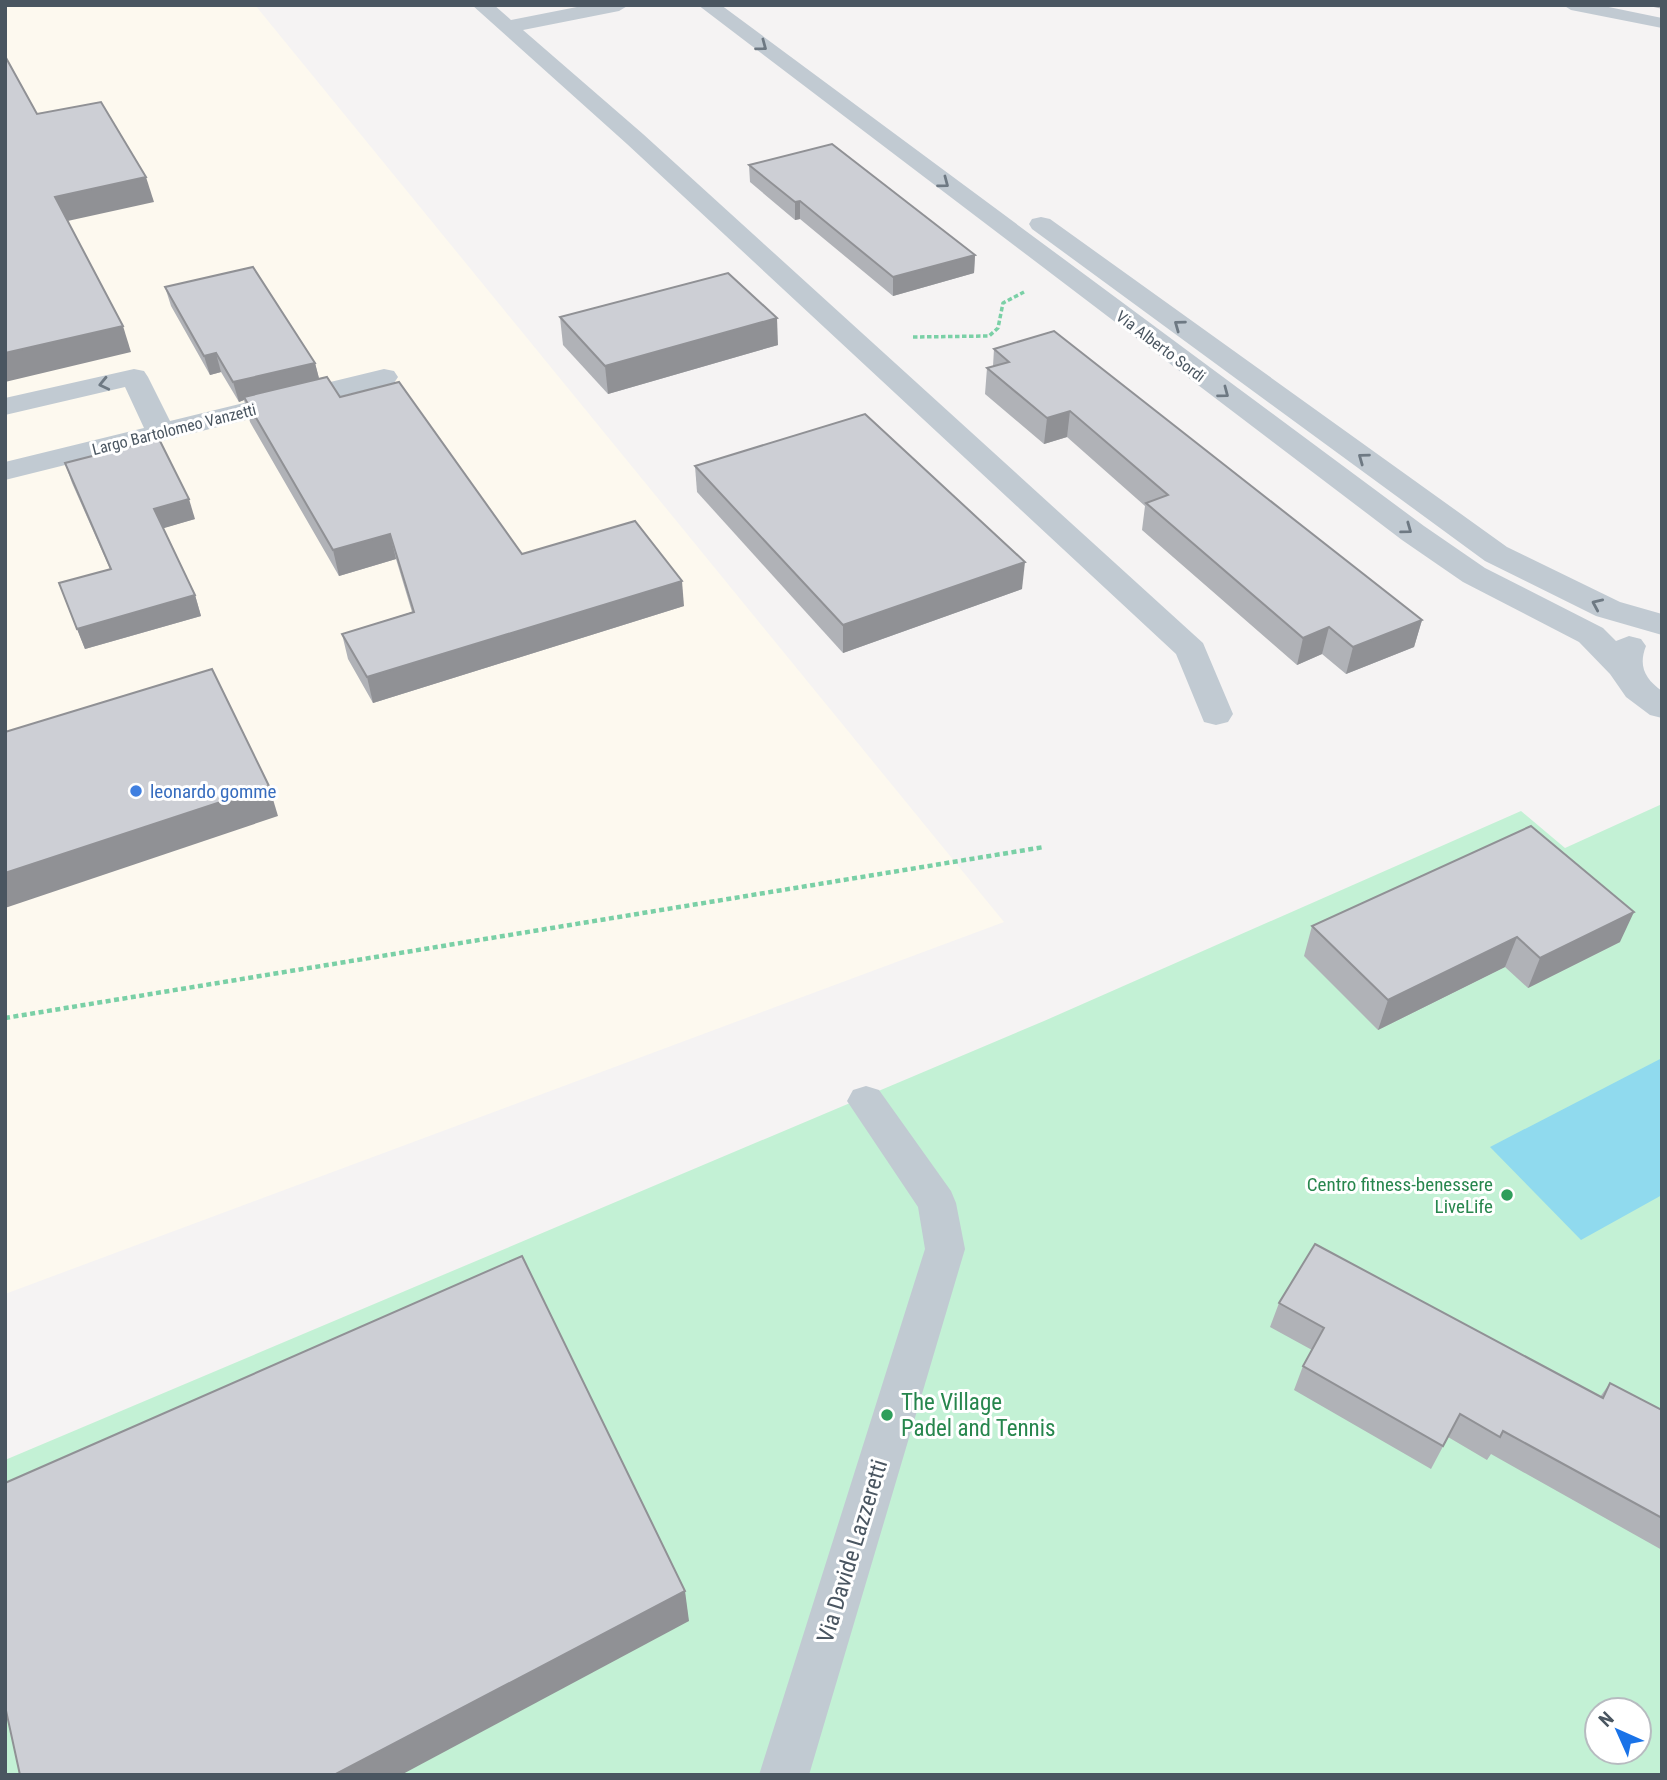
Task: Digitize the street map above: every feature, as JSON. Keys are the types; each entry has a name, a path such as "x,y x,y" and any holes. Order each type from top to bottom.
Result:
{"street":[{"path":"482,5 635,139 1191,650 1216,714"},
{"path":"508,27 619,5"},
{"name":"Via Alberto Sordi","path":"708,5 1413,533 1474,575 1591,635 1625,669 1634,686 1662,707"},
{"name":"Via Alberto Sordi","path":"743,5 1471,537 1522,568 1583,598 1628,617 1662,626"},
{"path":"5,407 134,377 160,432"},
{"name":"Largo Bartolomeo Vanzetti","path":"5,471 384,377"},
{"name":"Via Alberto Sordi","path":"1625,669 1625,654 1632,640 1662,626"}],"lane":[{"path":"1571,5 1662,23"},
{"name":"Via Davide Lazzeretti","path":"784,1775 945,1249 937,1203 866,1101"}],"path":[{"path":"861,348 904,337 989,337 998,328 1007,298 1029,290"},
{"path":"5,1018 1044,847"}],"shaded area":[{"path":"5,5 255,5 1004,922 5,1294"}],"green space":[{"name":"The Village Padel and Tennis","path":"1662,804 1662,1775 5,1775 5,1460 1044,1021 1521,811 1565,848"}],"water":[{"path":"1662,1058 1662,1195 1581,1240 1490,1147"}],"building":[{"path":"5,56 37,114 101,102 146,177 55,197 123,326 5,353"},
{"path":"832,144 975,255 893,277 800,201 795,202 749,165"},
{"path":"253,267 315,363 233,382 216,353 204,356 165,287"},
{"path":"728,273 777,318 605,366 560,317"},
{"path":"1054,331 1422,620 1353,647 1329,627 1303,638 1146,503 1168,495 1070,411 1047,418 987,368 1009,362 994,349"},
{"path":"327,377 340,397 399,382 522,554 635,521 682,581 367,677 342,634 414,612 390,534 333,550 244,397"},
{"path":"865,414 1025,562 843,625 695,466"},
{"path":"159,439 189,499 154,509 195,595 77,629 59,583 111,569 65,463"},
{"name":"leonardo gomme","path":"212,669 269,786 5,873 5,732"},
{"path":"1531,826 1634,912 1540,958 1517,937 1388,1000 1312,926"},
{"path":"1315,1244 1603,1398 1610,1383 1662,1410 1662,1518 1503,1431 1500,1437 1460,1414 1443,1446 1303,1366 1324,1328 1279,1303"},
{"path":"522,1256 685,1591 334,1775 20,1775 5,1706 5,1483"}],"railway":[{"path":"1653,5 1662,7"}],"place":[{"name":"leonardo gomme","path":"136,791"},
{"name":"Centro fitness-benessere LiveLife","path":"1507,1195"},
{"name":"The Village Padel and Tennis","path":"887,1415"}]}
